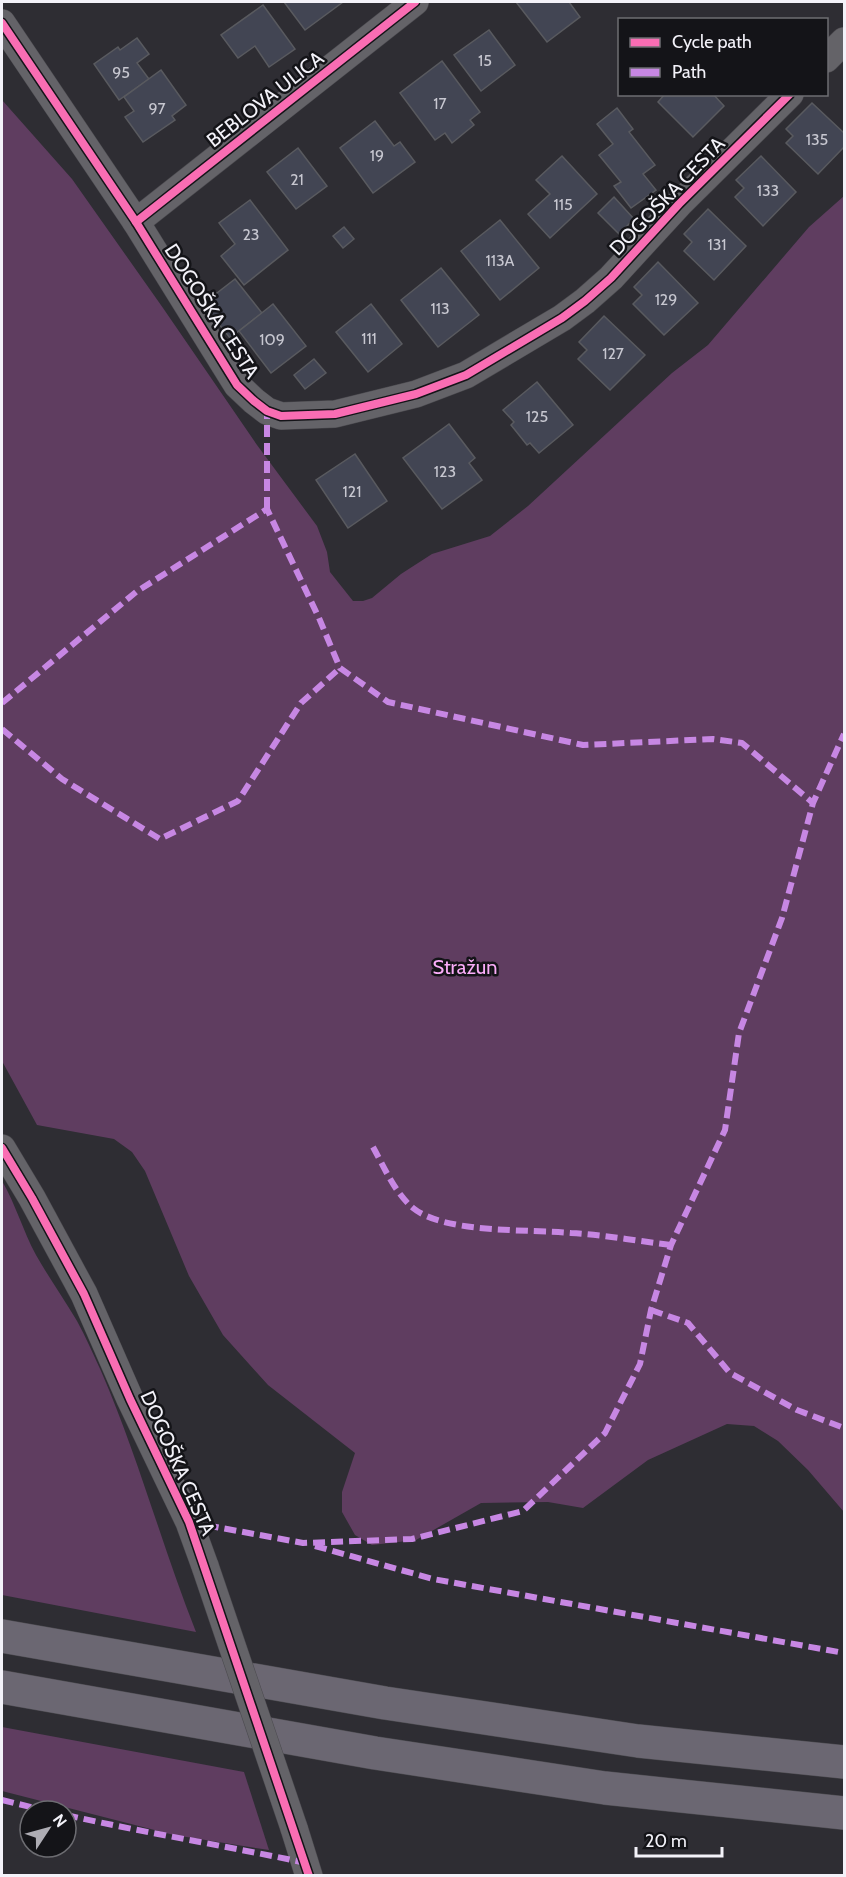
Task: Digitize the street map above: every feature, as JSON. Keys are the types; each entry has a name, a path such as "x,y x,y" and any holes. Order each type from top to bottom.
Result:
{"highway":[{"path":"2,1636 385,1703 638,1741 844,1762"},
{"path":"2,1687 375,1753 582,1784 844,1813"}],"street":[{"name":"BEBLOVA ULICA","path":"136,222 415,2"},
{"name":"DOGOŠKA CESTA","path":"2,23 136,222 237,385 254,402 267,411 281,416 335,414 416,394 466,375 562,318 611,278 679,204 788,96"},
{"path":"828,57 844,41"},
{"name":"DOGOŠKA CESTA","path":"2,1148 84,1294 130,1399 189,1522 309,1875"}],"green space":[{"name":"Stražun","path":"2,100 72,179 257,445 317,526 327,552 330,572 353,601 372,598 401,574 432,554 490,536 528,506 672,373 708,345 809,227 844,196 844,1512 808,1470 778,1441 754,1426 727,1424 648,1460 583,1508 548,1502 481,1503 416,1540 372,1545 355,1535 342,1512 342,1492 355,1453 268,1385 223,1335 189,1276 145,1171 132,1152 114,1139 37,1125 2,1061"},
{"path":"2,1181 36,1255 77,1321 101,1371 127,1436 196,1632 2,1595"},
{"path":"2,1727 244,1772 269,1850 174,1835 78,1810 78,1799 33,1799 2,1791"}],"building":[{"path":"284,2 343,2 305,30"},
{"path":"516,2 569,2 580,17 547,42"},
{"path":"263,5 295,49 269,67 255,46 238,58 221,35"},
{"path":"489,30 515,65 481,91 454,55"},
{"path":"137,38 149,54 137,63 149,79 119,100 94,64 118,47 120,50"},
{"path":"442,61 480,112 470,120 474,125 452,143 445,133 435,140 400,93"},
{"path":"161,70 186,105 172,116 175,120 143,142 125,117 134,111 124,97"},
{"path":"663,96 715,96 724,106 693,137 658,102"},
{"path":"812,103 844,133 844,147 818,174 786,143 793,136 786,129"},
{"path":"617,108 633,129 629,132 655,165 643,174 656,190 631,208 614,186 621,182 599,155 613,144 597,124"},
{"path":"375,121 394,146 400,142 415,162 373,193 340,148"},
{"path":"298,148 327,186 296,209 267,172"},
{"path":"562,156 597,194 550,238 528,214 550,194 536,180"},
{"path":"761,156 796,192 763,226 735,197 744,188 736,180"},
{"path":"614,197 634,219 619,234 598,213"},
{"path":"250,200 288,250 244,285 221,256 235,244 219,223"},
{"path":"708,209 746,246 714,280 684,251 692,242 684,234"},
{"path":"500,220 539,268 500,300 461,251"},
{"path":"344,227 354,239 343,248 333,236"},
{"path":"658,262 698,303 664,335 633,304 642,295 634,287"},
{"path":"441,268 479,315 438,347 401,300"},
{"path":"235,279 262,313 230,338 203,304"},
{"path":"273,304 306,346 271,373 239,331"},
{"path":"371,304 402,344 368,372 336,332"},
{"path":"604,316 645,355 610,390 578,359 587,350 579,342"},
{"path":"314,359 326,373 305,389 294,375"},
{"path":"537,382 573,425 539,453 530,443 527,445 511,425 514,422 503,410"},
{"path":"449,424 475,458 469,463 482,480 442,509 403,458"},
{"path":"355,454 387,501 348,528 316,480"}],"marked path":[{"path":"267,411 267,509"},
{"path":"2,703 136,592 267,509 340,668 388,702 583,745 713,739 742,743 813,803"},
{"path":"2,729 62,779 160,839 238,801 301,703 340,668"},
{"path":"189,1522 303,1543 412,1539 523,1511 605,1433 640,1364 651,1310 671,1245 725,1130 739,1033 782,918 813,803 844,734"},
{"path":"373,1147 390,1179 407,1202 427,1216 445,1222 489,1229 583,1234 671,1245"},
{"path":"651,1310 688,1323 730,1373 797,1410 844,1428"},
{"path":"315,1546 433,1579 844,1653"},
{"path":"2,1800 18,1804"},
{"path":"78,1818 306,1863"}],"cycle path":[{"path":"136,222 415,2"},
{"path":"2,23 136,222 237,385 267,411 281,416 335,414 416,394 466,375 562,318 611,278 679,204 788,96"},
{"path":"2,1148 84,1294 130,1399 189,1522 309,1876"}]}
